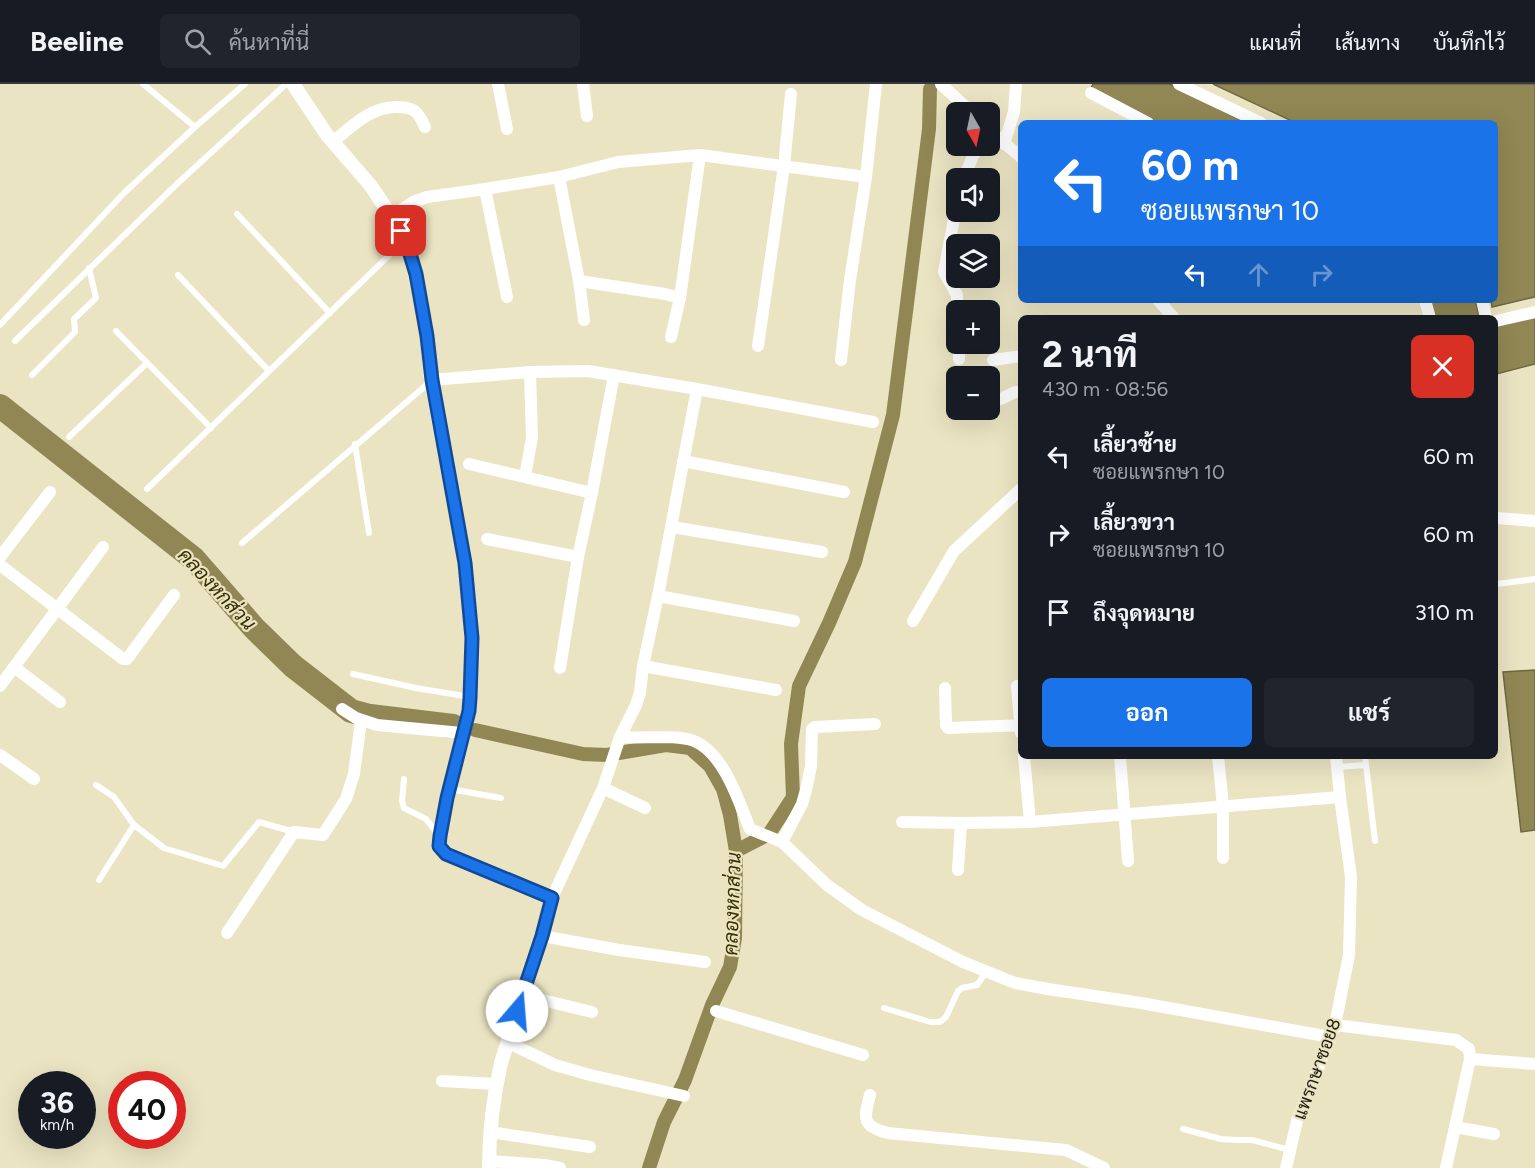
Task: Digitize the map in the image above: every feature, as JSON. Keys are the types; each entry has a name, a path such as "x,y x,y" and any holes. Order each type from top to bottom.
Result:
{"street":[{"path":"292,84 327,135 371,186 401,231 416,274 432,380 465,563 472,638 469,711 449,789 439,846 446,854 552,898"},
{"path":"498,84 507,129"},
{"path":"583,84 587,116"},
{"path":"842,360 850,280 866,177 876,84"},
{"path":"941,84 960,102"},
{"path":"1004,144 1014,112 1016,84"},
{"path":"1179,84 1255,120"},
{"path":"1091,93 1142,120"},
{"path":"758,346 784,166 791,94"},
{"path":"334,141 357,121 388,107 405,107 416,111 425,127"},
{"path":"1000,140 1018,155"},
{"path":"391,217 413,202 427,196 558,177 618,162 700,155 866,177"},
{"path":"671,337 680,298 700,155"},
{"path":"558,177 579,281 584,320"},
{"path":"485,189 507,297"},
{"path":"953,222 944,272 957,295 957,300"},
{"path":"579,281 680,298"},
{"path":"1161,303 1171,315"},
{"path":"1498,321 1535,312"},
{"path":"959,354 959,359"},
{"path":"993,360 1018,357"},
{"path":"432,380 531,372 588,371 873,422"},
{"path":"525,476 532,438 531,372"},
{"path":"560,668 578,557 614,375"},
{"path":"560,1168 545,1165 489,1165 490,1132 496,1084 552,898 605,782 618,741 640,693 643,666 672,527 697,389"},
{"path":"1001,399 1018,392"},
{"path":"683,461 844,492"},
{"path":"469,464 592,493"},
{"path":"0,557 50,492"},
{"path":"913,621 954,551 1018,492"},
{"path":"1498,518 1535,521"},
{"path":"672,527 822,552"},
{"path":"487,539 578,557"},
{"path":"2,680 103,547"},
{"path":"0,565 123,659 127,659 174,596"},
{"path":"658,596 794,621"},
{"path":"643,666 776,690"},
{"path":"14,667 60,702"},
{"path":"1017,686 1018,696"},
{"path":"945,688 948,728 1018,725"},
{"path":"342,709 361,721 377,725 462,733"},
{"path":"226,933 294,832 323,835 346,799 354,774 361,721"},
{"path":"778,840 802,804 811,766 812,729 875,724"},
{"path":"618,741 670,737 694,741 709,751 729,777 750,829 778,840 827,885 862,910 985,974 1037,987 1333,1031 1456,1040 1468,1049 1470,1059 1446,1168"},
{"path":"0,755 34,779"},
{"path":"1024,759 1030,822"},
{"path":"1120,759 1128,861"},
{"path":"1218,759 1223,806 1223,858"},
{"name":"แพรกษาซอย8","path":"1286,1168 1297,1121 1333,1031 1349,955 1351,877 1337,762"},
{"path":"605,782 645,808"},
{"path":"902,822 1030,822 1340,797"},
{"path":"958,870 961,823"},
{"path":"542,936 705,963"},
{"path":"522,995 592,1012"},
{"path":"716,1011 862,1055"},
{"path":"507,1042 555,1065 684,1096"},
{"path":"1470,1059 1535,1064"},
{"path":"442,1081 496,1084"},
{"path":"870,1095 865,1115 867,1123 874,1129 888,1133 1066,1150 1104,1168"},
{"path":"1455,1127 1494,1134"},
{"path":"490,1132 590,1147"}],"lane":[{"path":"143,84 195,127"},
{"path":"0,325 124,193 245,84"},
{"path":"15,341 179,182 286,84"},
{"path":"237,214 330,313"},
{"path":"147,489 405,240"},
{"path":"32,375 75,332 74,319 96,298 90,268"},
{"path":"178,275 269,371"},
{"path":"116,331 211,428"},
{"path":"69,437 147,363"},
{"path":"242,543 432,380"},
{"path":"355,444 369,533"},
{"path":"1498,584 1535,579"},
{"path":"353,674 470,698"},
{"path":"1365,759 1375,841"},
{"path":"1337,762 1366,765"},
{"path":"404,779 402,801 404,808 426,819 440,836"},
{"path":"96,784 114,796 134,825 164,848 222,866 259,822 294,832"},
{"path":"449,789 501,798"},
{"path":"99,880 134,825"},
{"path":"884,1008 930,1022 940,1022 946,1017 959,989 979,983 985,974"},
{"path":"1183,1129 1221,1139 1252,1140 1290,1150"}],"shaded area":[{"path":"1093,84 1170,84 1241,120 1140,120 1089,92"},
{"path":"1213,84 1535,84 1535,297 1492,307 1491,303 1498,303 1498,120 1290,120"},
{"path":"1422,303 1476,303 1479,315 1426,315"},
{"path":"1535,313 1535,364 1498,373 1498,321"},
{"path":"1535,670 1535,830 1521,832 1503,672"}],"waterway":[{"path":"736,851 769,834 793,797 791,744 799,686 855,562 893,415 929,129 930,89"},
{"name":"คลองหกส่วน","path":"0,406 194,559 254,628 293,666 351,711 370,716 453,726"},
{"name":"คลองหกส่วน","path":"475,730 583,754 607,755 666,745 690,748 710,766 723,789 736,851 735,938 730,967 712,1005 685,1080 664,1122 649,1168"}],"route":[{"path":"401,231 416,274 427,336 432,380 465,563 472,638 469,711 447,798 439,846 446,854 552,898 517,1011"}]}
